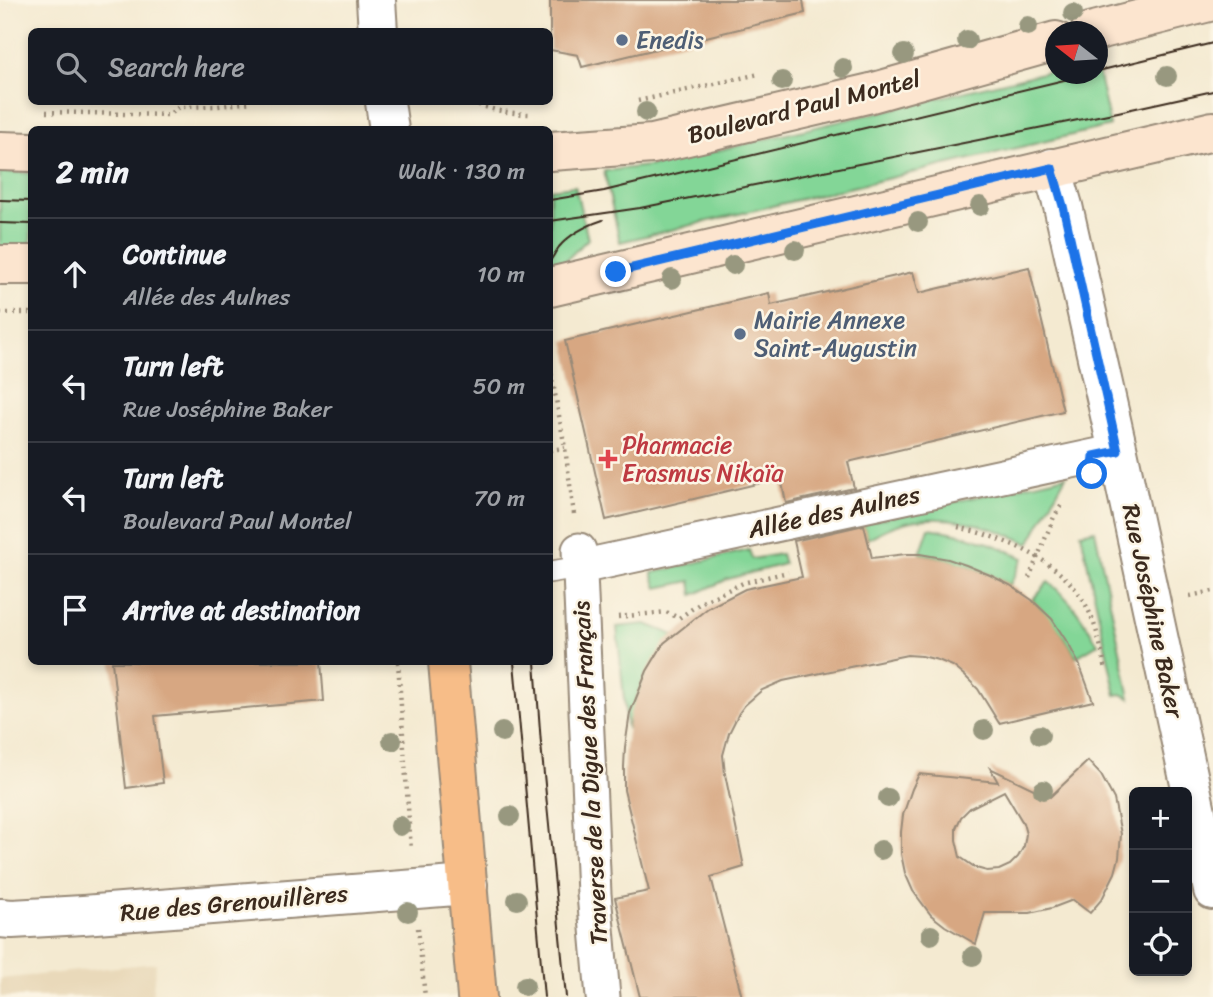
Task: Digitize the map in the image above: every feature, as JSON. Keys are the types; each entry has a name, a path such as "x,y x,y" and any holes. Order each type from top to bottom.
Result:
{"main road":[{"path":"1108,27 1213,1"},
{"name":"Boulevard Paul Montel","path":"553,151 653,144 871,93 1045,44"},
{"path":"553,286 1213,131"},
{"path":"0,151 28,152"},
{"path":"0,265 28,265"},
{"path":"448,665 477,997"}],"street":[{"path":"376,0 378,28"},
{"path":"385,105 388,126"},
{"name":"Rue Joséphine Baker","path":"1052,168 1066,220 1106,454 1213,890"},
{"name":"Allée des Aulnes","path":"571,553 1106,454"},
{"name":"Traverse de la Digue des Français","path":"571,553 583,621 594,894 603,997"},
{"name":"Rue des Grenouillères","path":"0,918 83,915 468,885"}],"path":[{"path":"635,101 765,72"},
{"path":"34,112 168,115 179,107 226,105"},
{"path":"479,105 505,111 542,113"},
{"path":"0,313 28,313"},
{"path":"553,382 565,448 571,553"},
{"path":"553,450 565,448"},
{"path":"1029,579 1054,517 1070,492 1085,484 1106,454"},
{"path":"951,526 991,537 1038,558 1061,574 1080,595 1095,626 1106,670"},
{"path":"583,621 666,612 679,618 702,601 743,583 788,572"},
{"path":"398,665 414,889 425,997"}],"shaded area":[{"path":"156,963 152,997 0,997 0,979"}],"green space":[{"path":"1045,72 1045,84 1101,84 1110,126 620,242 604,171 657,165"},
{"path":"0,172 28,173 28,248 0,248"},
{"path":"575,186 588,239 559,267 553,267 553,189"},
{"path":"1066,476 1029,544 982,526 948,519 913,521 893,526 867,539 863,523"},
{"path":"929,528 977,539 1023,558 1010,585 967,565 920,554"},
{"path":"1095,530 1130,698 1116,695 1081,533"},
{"path":"749,550 752,559 781,554 784,564 728,579 693,595 691,581 657,588 652,573"},
{"path":"1048,582 1071,603 1098,644 1076,657 1067,641 1032,600"},
{"path":"646,624 674,635 644,679 627,729 617,627"}],"building":[{"name":"Enedis","path":"550,0 803,0 805,13 582,67 578,55 553,51 553,28 550,28"},
{"path":"1029,267 1063,411 848,462 854,488 786,503 781,478 606,520 565,341 769,293 771,305 913,272 919,293"},
{"path":"864,525 872,558 920,554 948,559 990,575 1032,600 1052,619 1069,645 1093,701 999,723 978,689 953,666 922,656 907,655 783,681 762,690 739,713 729,733 723,755 744,867 711,877 742,997 640,997 615,898 649,891 624,790 625,747 630,713 647,671 664,643 708,608 745,589 802,577 794,541"},
{"path":"112,665 321,665 324,701 155,716 163,783 126,788"},
{"path":"1088,761 1101,775 1114,799 1121,834 1119,858 1102,899 1090,913 1073,900 1030,913 985,913 976,944 931,915 913,891 901,854 903,815 919,774 998,782 990,768 1050,797","holes":["1004,791 1023,823 1026,834 1024,846 1010,865 987,871 976,868 960,857 956,828 961,817 970,808"]}],"tram line":[{"path":"1108,69 1213,43"},
{"path":"553,200 604,191 1048,84"},
{"path":"553,221 640,208 1213,91"},
{"path":"0,200 28,201"},
{"path":"553,256 568,238 603,220"},
{"path":"0,223 28,224"},
{"path":"514,665 544,997"},
{"path":"535,665 566,997"}],"place":[{"name":"Enedis","path":"622,40"},
{"name":"Mairie Annexe Saint-Augustin","path":"740,334"},
{"name":"Pharmacie Erasmus Nikaïa","path":"608,459"}],"route":[{"path":"616,272 1052,168 1118,451 1094,456 1092,474"}]}
